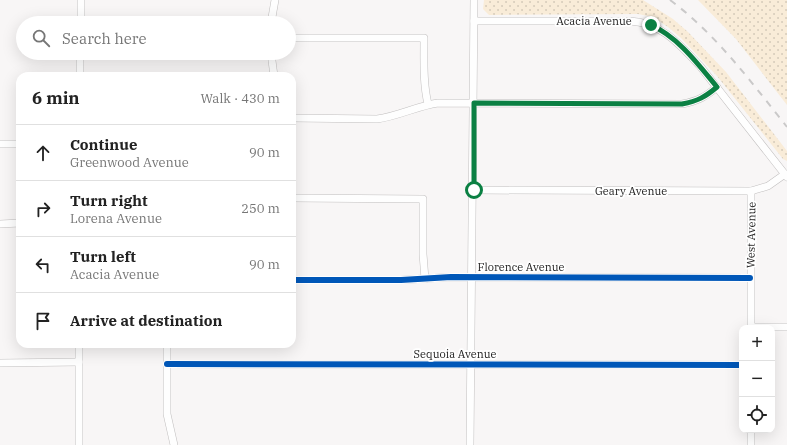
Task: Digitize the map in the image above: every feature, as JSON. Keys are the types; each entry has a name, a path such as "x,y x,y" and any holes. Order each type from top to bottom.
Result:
{"street":[{"path":"81,0 81,16"},
{"path":"273,16 275,0"},
{"path":"470,445 474,190 474,0"},
{"name":"Acacia Avenue","path":"474,21 641,22 655,27 667,34 689,55 717,87 786,176"},
{"path":"296,38 424,38 424,79 428,104"},
{"path":"80,60 80,72"},
{"path":"272,60 273,72"},
{"path":"296,118 378,119 401,114 428,104 438,103 682,104 694,102 704,98 717,87"},
{"path":"0,144 16,144"},
{"name":"Geary Avenue","path":"474,190 751,191 774,183 786,176"},
{"name":"West Avenue","path":"751,191 751,325"},
{"path":"296,198 423,199 424,279"},
{"path":"0,224 16,223"},
{"name":"Florence Avenue","path":"296,280 401,280 452,277 750,278"},
{"path":"775,326 787,326"},
{"path":"79,348 79,445"},
{"path":"167,348 167,414 174,445"},
{"path":"0,363 79,362"},
{"name":"Sequoia Avenue","path":"167,364 739,365"},
{"path":"751,433 751,445"}],"shaded area":[{"path":"484,0 643,0 673,19 688,32 726,72 787,151 787,161 783,159 717,76 681,38 653,17 638,14 489,15 483,9"},
{"path":"698,0 787,0 787,105 736,39"}],"railway":[{"path":"670,0 703,28 733,60 787,127"}],"cycle path":[{"path":"296,280 401,280 451,277 750,278"},
{"path":"167,364 739,365"}],"route":[{"path":"474,190 474,103 682,104 694,102 704,98 717,87 700,66 667,34 651,25"}]}
